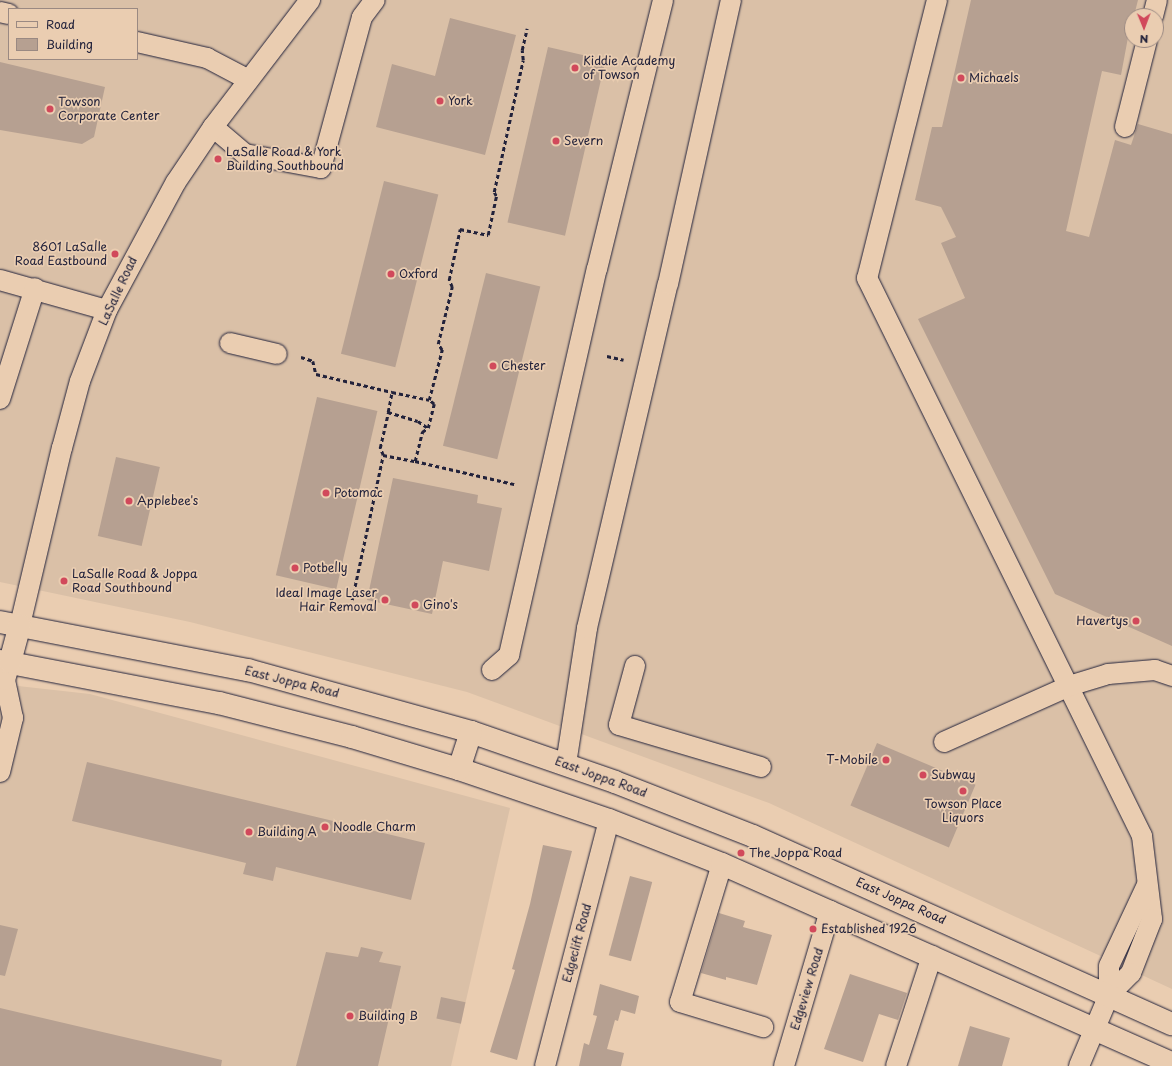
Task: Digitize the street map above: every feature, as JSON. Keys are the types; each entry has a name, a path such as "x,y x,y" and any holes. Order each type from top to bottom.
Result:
{"main road":[{"name":"East Joppa Road","path":"10,624 248,670 471,732 566,764 753,836 1172,1024"},
{"path":"10,624 4,672 219,702 352,737 460,769 609,820 722,864 1172,1063"},
{"path":"460,769 471,732"}],"street":[{"name":"LaSalle Road","path":"10,624 80,382 107,310 149,228 213,127 310,0"},
{"path":"213,127 244,154 321,168 362,17 375,0"},
{"path":"492,670 509,655 597,269 662,0"},
{"path":"566,764 587,628 668,284 731,0"},
{"path":"937,0 867,278 1142,836 1152,919 1131,973 1109,996 1079,1066"},
{"path":"138,42 206,58 249,80"},
{"path":"1125,127 1145,48"},
{"path":"0,280 35,288 107,310"},
{"path":"0,399 35,288"},
{"path":"230,343 277,354"},
{"path":"635,666 619,725 761,767"},
{"path":"944,742 1069,686 1108,674 1155,670 1172,676"},
{"path":"0,772 13,718 4,672"},
{"name":"Edgeclift Road","path":"545,1066 609,820"},
{"path":"722,864 680,1002 763,1027"},
{"name":"Edgeview Road","path":"784,1066 830,911"},
{"path":"896,1066 932,956"}],"path":[{"path":"429,400 442,350 438,344 452,287 448,280 460,229 488,235 496,196 494,192 523,60 522,50 526,29"},
{"path":"607,356 624,360"},
{"path":"301,357 313,361 316,374 429,400 434,404 428,428 422,432 415,461"},
{"path":"352,600 383,455 380,448 392,392"},
{"path":"388,412 418,421 428,428"},
{"path":"383,455 514,484"}],"shaded area":[{"path":"0,0 1172,0 1172,989 769,803 467,692 190,622 0,582"},
{"path":"0,684 90,694 510,808 451,1066 0,1066"}],"building":[{"path":"971,0 1138,0 1136,8 1124,8 1124,48 1126,48 1121,75 1102,71 1066,231 1089,237 1115,140 1131,145 1138,124 1172,134 1172,646 1055,594 918,319 965,298 941,243 956,237 941,207 915,200 932,127 942,127"},
{"name":"York","path":"450,18 516,35 485,155 376,127 392,64 435,76"},
{"name":"Severn","path":"548,47 605,60 565,236 508,222"},
{"name":"Towson Corporate Center","path":"0,62 105,87 94,137 82,144 0,130"},
{"name":"Oxford","path":"384,181 438,195 395,367 341,354"},
{"name":"Chester","path":"486,273 540,287 497,459 443,446"},
{"name":"Potomac","path":"317,397 377,411 336,589 276,575"},
{"name":"Applebee's","path":"116,457 160,467 142,546 98,536"},
{"path":"393,478 478,495 477,503 502,508 489,571 443,561 432,614 367,600"},
{"path":"877,743 975,785 949,847 850,806"},
{"name":"Building A","path":"87,762 425,843 411,900 276,867 273,881 243,874 246,863 72,821"},
{"path":"543,845 572,851 517,1060 490,1052 515,970 512,969 530,904"},
{"path":"630,876 652,882 631,961 609,955"},
{"path":"719,913 745,921 743,927 772,935 757,985 726,977 726,980 701,973"},
{"path":"0,925 18,929 5,976 0,975"},
{"name":"Building B","path":"361,947 383,952 379,962 401,966 378,1066 296,1066 326,952 358,957"},
{"path":"850,974 907,993 898,1020 879,1014 863,1062 824,1049"},
{"path":"600,984 639,996 635,1014 621,1010 618,1021 615,1020 607,1049 624,1053 621,1066 579,1066 584,1043 589,1045 597,1016 593,1015"},
{"path":"441,997 465,1002 461,1024 436,1019"},
{"path":"0,1008 222,1060 221,1066 0,1066"},
{"path":"970,1026 1010,1038 1002,1066 958,1066"}],"place":[{"name":"Kiddie Academy of Towson","path":"575,68"},
{"name":"Michaels","path":"961,78"},
{"name":"York","path":"440,101"},
{"name":"Towson Corporate Center","path":"50,109"},
{"name":"Severn","path":"556,141"},
{"name":"LaSalle Road & York Building Southbound","path":"218,159"},
{"name":"8601 LaSalle Road Eastbound","path":"115,254"},
{"name":"Oxford","path":"391,274"},
{"name":"Chester","path":"493,366"},
{"name":"Potomac","path":"326,493"},
{"name":"Applebee's","path":"129,501"},
{"name":"Potbelly","path":"295,568"},
{"name":"LaSalle Road & Joppa Road Southbound","path":"64,581"},
{"name":"Ideal Image Laser Hair Removal","path":"385,600"},
{"name":"Gino's","path":"415,605"},
{"name":"Havertys","path":"1136,621"},
{"name":"T-Mobile","path":"886,760"},
{"name":"Subway","path":"923,775"},
{"name":"Towson Place Liquors","path":"963,791"},
{"name":"Noodle Charm","path":"325,827"},
{"name":"Building A","path":"249,832"},
{"name":"The Joppa Road","path":"741,853"},
{"name":"Established 1926","path":"813,929"},
{"name":"Building B","path":"350,1016"}]}
